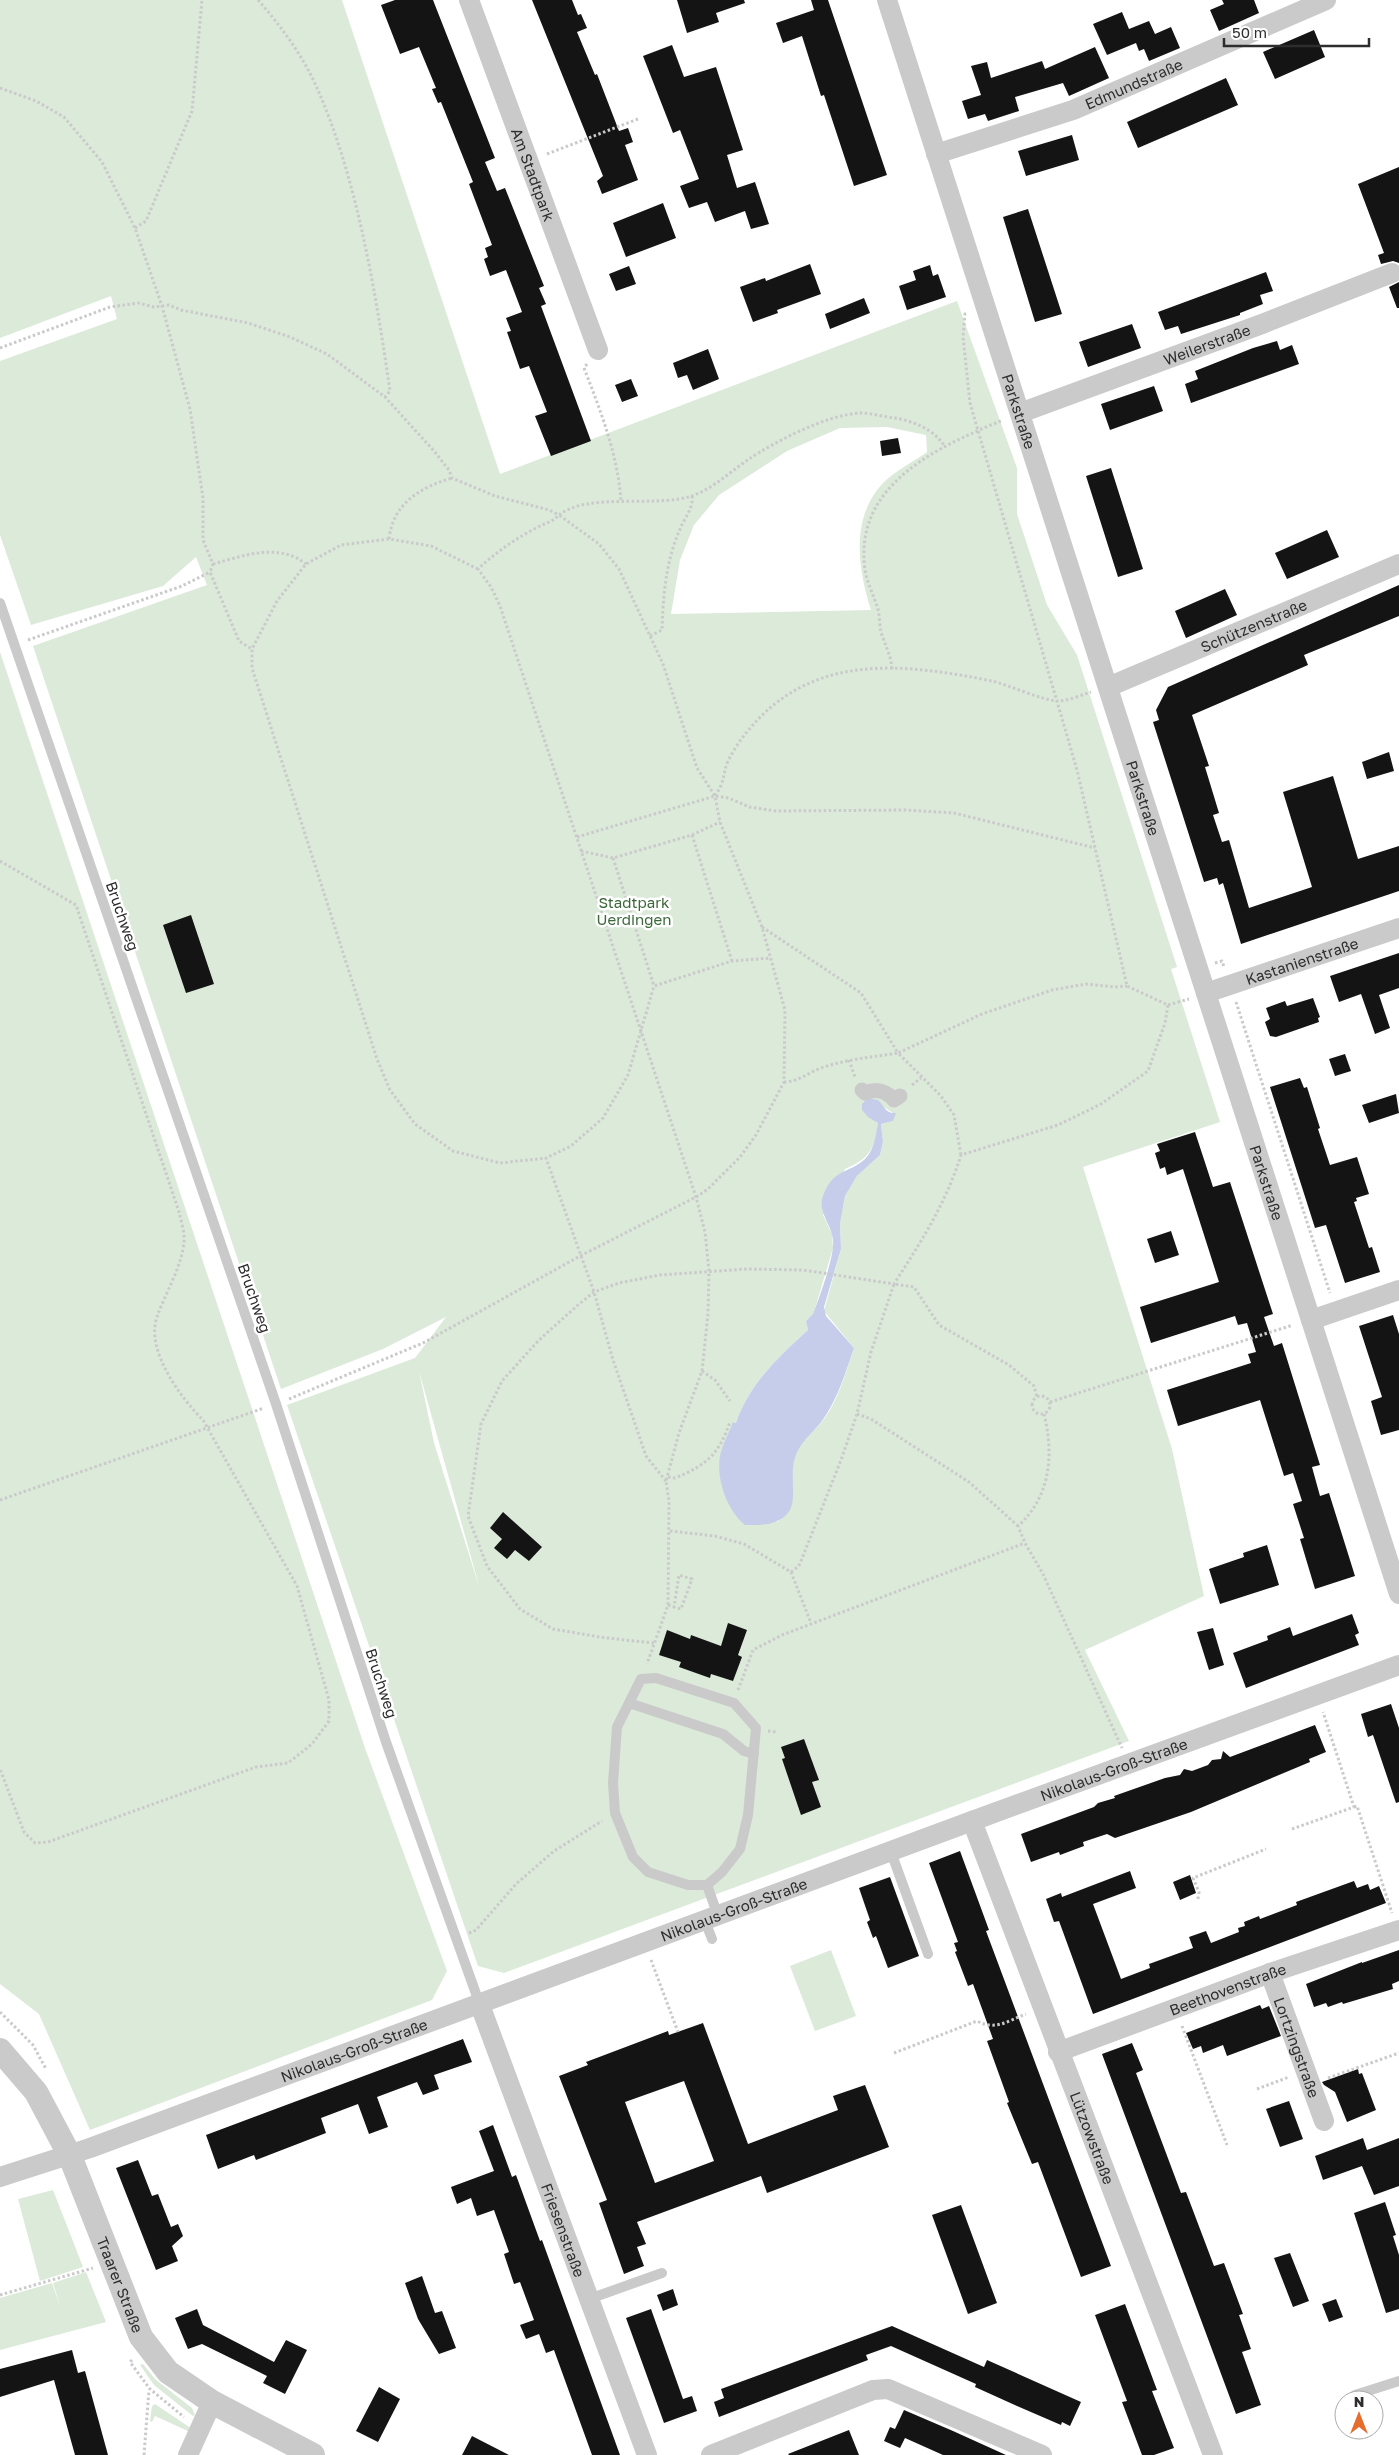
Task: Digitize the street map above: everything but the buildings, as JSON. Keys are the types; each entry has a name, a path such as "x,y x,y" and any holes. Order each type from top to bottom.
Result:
{"street":[{"name":"Am Stadtpark","path":"469,0 598,350"},
{"name":"Parkstraße","path":"887,0 1399,1594"},
{"name":"Edmundstraße","path":"936,154 1073,110 1326,0"},
{"name":"Weilerstraße","path":"1020,413 1262,324 1392,273"},
{"name":"Schützenstraße","path":"1108,687 1399,564"},
{"name":"Kastanienstraße","path":"1206,994 1399,928"},
{"path":"861,1088 865,1093 873,1090 882,1091 894,1100 900,1096"},
{"path":"1310,1320 1399,1290"},
{"name":"Nikolaus-Groß-Straße","path":"0,2176 70,2156 1128,1763 1399,1665"},
{"name":"Lützowstraße","path":"972,1821 1058,2052 1213,2455"},
{"name":"Beethovenstraße","path":"1058,2052 1270,1973 1398,1930"},
{"name":"Lortzingstraße","path":"1270,1973 1324,2121"},
{"name":"Friesenstraße","path":"480,2005 647,2455"},
{"name":"Traarer Straße","path":"0,2050 36,2092 70,2156 142,2338 157,2360 168,2372 212,2402 313,2455"},
{"path":"712,2455 873,2390 888,2389 1042,2455"},
{"path":"188,2455 212,2402"}],"lane":[{"name":"Bruchweg","path":"0,602 276,1404 386,1742 480,2005"},
{"path":"656,1678 734,1703 756,1728 748,1815 740,1849 722,1872 706,1885 688,1885 648,1872 633,1857 615,1813 613,1783 617,1727 642,1679 656,1678"},
{"path":"629,1703 723,1734 744,1750 754,1754"},
{"path":"891,1852 928,1954"},
{"path":"706,1885 712,1918 712,1939"},
{"path":"589,2299 662,2273"},
{"path":"1371,2390 1399,2381"}],"path":[{"path":"135,228 146,221 192,111 202,0"},
{"path":"258,0 287,37 318,88 347,172 382,337 390,391 384,398"},
{"path":"0,88 36,101 64,117 102,162 135,228 162,306 190,409 203,498 203,540 213,564 210,572 182,586 14,645"},
{"path":"528,162 638,119"},
{"path":"0,348 110,307 138,303 154,306 169,305 181,310 248,323 290,336 327,354 384,398 434,451 449,470 452,478"},
{"path":"984,306 965,314 964,338 970,403 1077,770 1127,986"},
{"path":"598,350 584,368 609,434 620,481 622,502"},
{"path":"478,570 494,554 536,528 552,522 566,509 692,496 718,482 778,441 823,422 860,413 907,420 938,436 944,447"},
{"path":"892,668 892,659 881,632 878,608 865,569 868,525 875,507 886,490 912,468 944,447 1020,413"},
{"path":"0,1500 276,1404 350,1375 423,1343 580,1256 696,1197 708,1189 740,1157 756,1134 784,1082 784,1010 762,927 720,822 715,796 698,768 664,664 619,570 600,544 559,515 549,510 495,496 452,478 431,484 411,496 397,515 389,538"},
{"path":"650,636 662,630 663,600 669,561 680,529 694,502 692,496"},
{"path":"613,858 654,986 640,1031 628,1076 603,1118 571,1146 546,1158 500,1163 453,1151 415,1124 390,1090 377,1059 252,668 252,648 277,601 306,564 341,545 389,538 431,546 478,570 491,587 500,606 640,1031 696,1197 705,1232 709,1271 708,1314 702,1371 680,1433 666,1481"},
{"path":"213,564 269,551 297,557 306,564"},
{"path":"210,572 239,642 252,648"},
{"path":"715,796 723,784 728,762 746,732 765,713 812,680 839,672 892,668 945,673 994,682 1057,701 1108,687"},
{"path":"577,837 715,796 728,798 748,807 776,812 905,810 954,813 1095,848"},
{"path":"581,851 613,858 692,835 720,822"},
{"path":"692,835 732,961"},
{"path":"0,862 76,905 179,1212 184,1241 156,1319 154,1340 164,1366 187,1404 203,1420 298,1586 328,1700 329,1721 312,1744 288,1763 256,1767 42,1842 35,1843 24,1832 0,1769"},
{"path":"762,927 862,992 898,1053 982,1014 1052,990 1086,984 1115,987 1127,986 1168,1005 1165,1023 1148,1071 1101,1104 1058,1125 961,1156 951,1187 936,1217 894,1284 871,1352 857,1414 841,1460 799,1566 791,1572"},
{"path":"654,986 732,961 771,958"},
{"path":"1222,961 1335,1312"},
{"path":"848,1060 861,1088"},
{"path":"546,1158 594,1292 613,1360 646,1456 666,1481 670,1531 668,1605 642,1679"},
{"path":"654,1643 606,1638 553,1629 520,1609 487,1566 468,1516 481,1424 502,1381 540,1340 594,1292 619,1283 652,1276 709,1271 803,1270 914,1287 939,1325 1008,1365 1034,1386 1037,1397"},
{"path":"1050,1402 1310,1320"},
{"path":"702,1371 715,1380 730,1401"},
{"path":"1043,1396 1050,1402 1050,1408 1044,1414 1038,1414 1033,1410 1032,1404 1037,1397 1043,1396"},
{"path":"857,1414 871,1419 969,1482 1018,1526 1025,1543 1043,1574 1117,1733 1128,1763"},
{"path":"1018,1526 1027,1518 1042,1492 1048,1474 1050,1446 1044,1414"},
{"path":"668,1476 675,1478 706,1462 717,1452 730,1422"},
{"path":"670,1531 715,1536 744,1544 791,1572 811,1623"},
{"path":"734,1703 753,1650 811,1623 1025,1543"},
{"path":"668,1605 674,1607 682,1609 692,1579 679,1575 674,1607"},
{"path":"1317,1695 1354,1807"},
{"path":"1292,1829 1357,1806 1398,1930"},
{"path":"456,1938 476,1930 516,1884 554,1851 615,1813"},
{"path":"1198,1899 1199,1892 1193,1878 1266,1849"},
{"path":"645,1943 678,2032"},
{"path":"894,2052 977,2021 987,2027 999,2025 1042,2007"},
{"path":"1176,2009 1226,2146"},
{"path":"1257,2089 1308,2078 1399,2053"},
{"path":"0,2296 111,2263"},
{"path":"144,2455 150,2389"},
{"path":"145,2437 152,2438"}],"green space":[{"name":"Stadtpark Uerdingen","path":"0,0 342,0 500,474 957,301 1017,468 1017,514 1047,605 1077,655 1177,967 1171,969 1220,1122 1083,1167 1172,1449 1204,1596 1085,1650 1129,1741 504,1973 478,1966 287,1405 415,1358 446,1317 383,1349 281,1389 33,646 207,585 196,557 163,586 31,625 0,535 0,361 117,319 111,296 0,338","holes":["887,427 926,435 927,452 883,483 872,497 865,512 861,528 860,561 871,610 671,614 680,560 694,525 719,495 787,451 840,428","864,1101 882,1106 893,1113 893,1121 881,1124 883,1142 880,1155 857,1176 845,1196 840,1224 841,1249 824,1311 854,1348 834,1403 824,1419 805,1440 796,1455 792,1474 793,1498 791,1506 786,1514 777,1522 733,1422 736,1423 741,1409 756,1384 786,1350 808,1330 806,1321 813,1315 833,1248 832,1234 823,1215 845,1169 865,1157 875,1140 878,1123 862,1108","419,1371 478,1583 434,1443","691,1635 721,1646 710,1677 680,1667"]},
{"path":"0,652 365,1748 447,1971 432,2000 90,2130 39,2014 0,1984"},
{"path":"831,1950 856,2016 815,2031 790,1966"},
{"path":"53,2190 83,2267 40,2281 18,2199"},
{"path":"86,2272 106,2322 0,2350 0,2298 52,2283 61,2309 53,2283"},
{"path":"143,2364 155,2379 192,2408 195,2415 193,2416 154,2385 140,2365"},
{"path":"155,2404 192,2429 190,2432 155,2416 152,2422 150,2421 152,2406"}],"water":[{"path":"867,1098 878,1100 887,1111 896,1113 893,1121 881,1124 883,1142 880,1155 857,1176 845,1196 840,1224 841,1249 824,1307 826,1316 854,1348 829,1410 801,1446 795,1458 793,1464 793,1495 791,1508 788,1513 774,1523 745,1525 733,1511 724,1494 719,1465 721,1452 733,1422 736,1423 741,1409 756,1384 786,1350 808,1330 806,1321 813,1314 832,1256 833,1240 823,1213 823,1196 827,1187 836,1176 859,1164 871,1152 878,1123 868,1117 862,1110 862,1104"}]}
